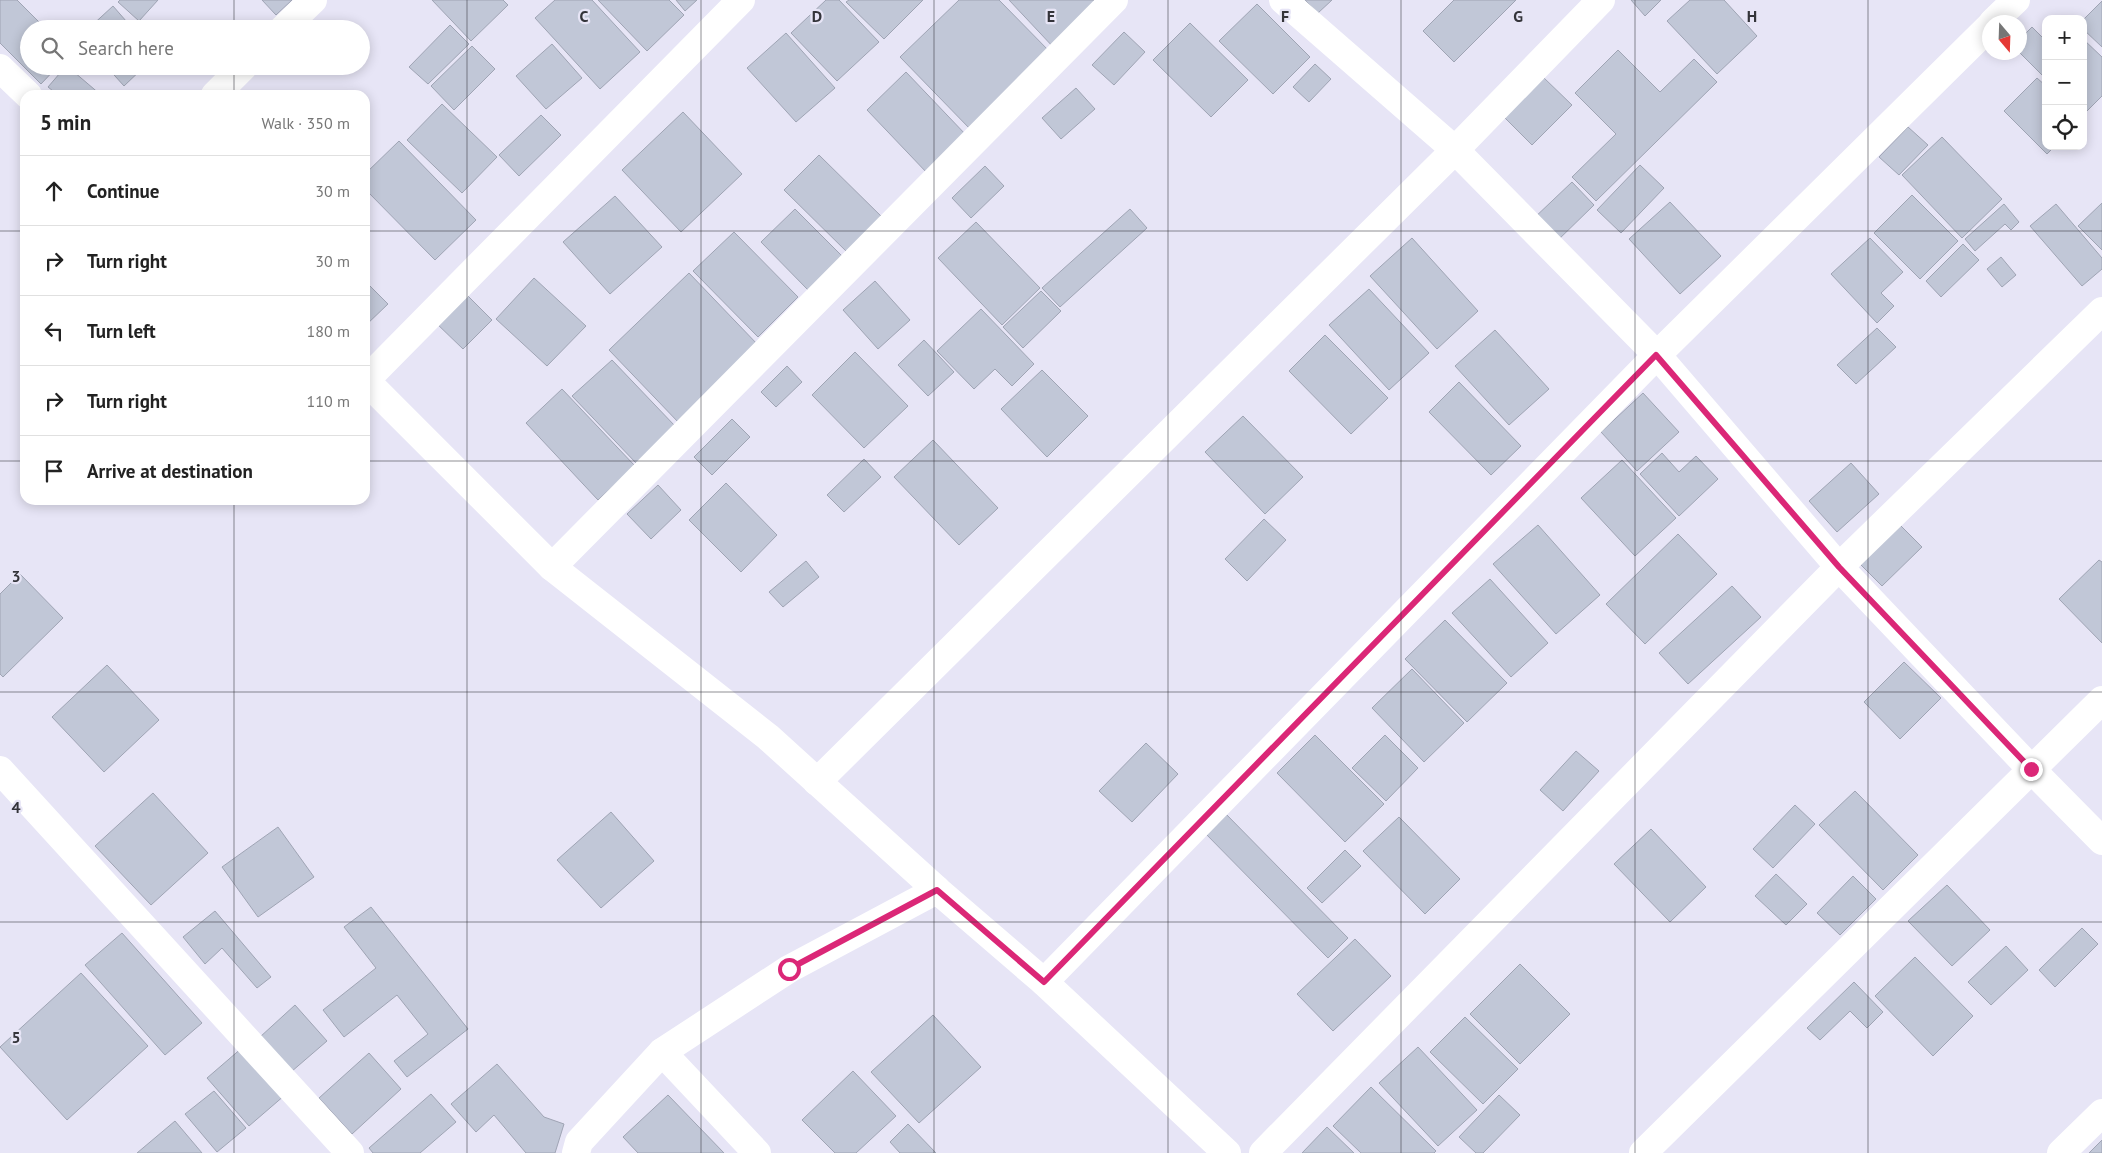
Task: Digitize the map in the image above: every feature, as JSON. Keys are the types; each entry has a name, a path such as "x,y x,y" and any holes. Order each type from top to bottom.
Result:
{"street":[{"path":"292,20 313,0"},
{"path":"370,375 741,0"},
{"path":"552,567 1114,0"},
{"path":"1283,0 1455,150 1656,355 1839,567 2102,841"},
{"path":"817,782 1455,150 1601,0"},
{"path":"2000,15 2016,0"},
{"path":"1044,982 1656,355 1982,34"},
{"path":"0,68 23,90"},
{"path":"220,90 235,75"},
{"path":"1263,1153 1839,567 2102,311"},
{"path":"370,385 552,567 768,738 937,890 1044,982 1227,1153"},
{"path":"1643,1153 2102,700"},
{"path":"0,770 350,1153"},
{"path":"576,1153 579,1142 662,1052 789,969 937,890"},
{"path":"662,1052 757,1153"},
{"path":"2061,1153 2102,1113"}],"building":[{"path":"0,0 17,0 37,20 20,20 20,63 0,43"},
{"path":"120,0 158,0 140,20 118,2"},
{"path":"262,0 292,0 276,15"},
{"path":"432,0 503,0 508,5 471,41"},
{"path":"555,0 592,0 640,52 600,89 535,18"},
{"path":"598,0 669,0 684,15 647,51"},
{"path":"676,0 697,0 685,11"},
{"path":"826,0 839,0 879,42 837,81 791,33"},
{"path":"849,0 923,0 884,39 846,2"},
{"path":"959,0 999,0 1051,53 971,130 900,57"},
{"path":"1009,0 1093,0 1099,7 1055,49"},
{"path":"1305,0 1332,0 1318,13"},
{"path":"1454,0 1516,0 1454,62 1423,31"},
{"path":"1631,0 1661,0 1645,16"},
{"path":"1690,0 1724,0 1757,36 1717,74 1667,21"},
{"path":"2102,1 2102,47 2087,33 2087,16"},
{"path":"1257,4 1310,57 1273,94 1219,41"},
{"path":"113,6 125,20 98,20"},
{"path":"1190,23 1248,80 1211,117 1153,60"},
{"path":"450,25 469,44 428,84 409,67"},
{"path":"2032,27 2042,37 2042,75 2027,60 2027,32"},
{"path":"1124,32 1145,52 1114,85 1092,65"},
{"path":"786,33 835,88 796,122 747,68"},
{"path":"2087,43 2102,57 2102,96 2087,111"},
{"path":"552,44 582,78 546,109 516,76"},
{"path":"472,46 495,69 454,110 431,86"},
{"path":"1618,50 1660,92 1694,59 1717,82 1596,201 1572,177 1616,134 1575,93"},
{"path":"1315,64 1331,79 1309,102 1293,87"},
{"path":"906,72 967,136 928,174 867,110"},
{"path":"32,75 50,75 41,84"},
{"path":"58,75 78,75 95,90 52,90 48,87"},
{"path":"114,75 136,75 124,86"},
{"path":"1543,77 1572,105 1532,145 1503,116"},
{"path":"2037,78 2042,82 2042,149 2004,111"},
{"path":"1076,88 1095,109 1061,139 1042,118"},
{"path":"442,104 497,157 462,193 407,140"},
{"path":"683,112 742,174 681,232 622,170"},
{"path":"541,115 561,135 519,176 499,155"},
{"path":"1908,127 1928,145 1899,175 1879,157"},
{"path":"1942,137 2002,199 1962,238 1902,175"},
{"path":"399,141 476,220 435,260 370,194 370,169"},
{"path":"2043,150 2051,150 2047,154"},
{"path":"819,155 884,219 849,254 784,190"},
{"path":"1640,165 1664,188 1621,233 1597,210"},
{"path":"985,166 1004,186 971,218 952,198"},
{"path":"1572,182 1594,205 1555,243 1532,220"},
{"path":"1912,195 1958,241 1920,279 1874,233"},
{"path":"615,196 662,247 610,294 563,242"},
{"path":"1670,202 1721,256 1680,294 1629,239"},
{"path":"2102,203 2102,250 2078,226"},
{"path":"2004,204 2019,222 2011,230 2005,224 1975,251 1965,239"},
{"path":"2056,204 2102,258 2102,269 2082,286 2030,226"},
{"path":"795,209 843,257 808,290 761,242"},
{"path":"1130,209 1147,228 1060,307 1042,288"},
{"path":"976,222 1040,288 1002,325 938,258"},
{"path":"734,232 798,297 758,337 693,271"},
{"path":"1412,238 1478,311 1437,349 1370,276"},
{"path":"1870,238 1903,272 1881,293 1894,306 1877,323 1831,274"},
{"path":"1963,244 1979,260 1941,297 1926,281"},
{"path":"2001,257 2016,275 2002,287 1987,269"},
{"path":"689,273 759,346 679,423 609,350"},
{"path":"534,278 586,326 547,366 496,319"},
{"path":"875,281 910,320 878,349 843,310"},
{"path":"370,286 388,304 370,321"},
{"path":"1369,289 1429,353 1389,390 1329,325"},
{"path":"1041,291 1061,311 1023,348 1003,327"},
{"path":"464,292 492,320 463,349 434,321"},
{"path":"981,309 1034,364 1012,386 995,369 974,389 937,351"},
{"path":"1877,328 1896,347 1856,384 1837,365"},
{"path":"1495,330 1549,389 1509,425 1455,366"},
{"path":"1325,335 1388,398 1351,434 1289,371"},
{"path":"924,340 954,372 928,396 898,365"},
{"path":"855,352 908,406 864,448 812,395"},
{"path":"612,360 675,426 636,463 572,396"},
{"path":"787,366 802,382 776,407 761,392"},
{"path":"1042,370 1088,416 1047,457 1001,409"},
{"path":"1459,382 1521,446 1491,475 1429,412"},
{"path":"562,389 635,466 598,500 526,423"},
{"path":"1643,393 1679,432 1637,471 1601,432"},
{"path":"1243,416 1303,477 1265,514 1205,452"},
{"path":"732,419 750,437 712,475 694,457"},
{"path":"933,440 998,508 959,545 894,477"},
{"path":"1662,453 1679,472 1696,456 1718,479 1679,516 1640,474"},
{"path":"864,459 881,477 844,512 827,495"},
{"path":"1622,460 1676,518 1635,556 1581,498"},
{"path":"1851,463 1879,494 1837,532 1809,501"},
{"path":"726,483 777,535 741,572 689,520"},
{"path":"658,485 681,510 651,539 627,514"},
{"path":"1264,519 1286,540 1247,581 1225,559"},
{"path":"1538,525 1600,595 1556,634 1493,564"},
{"path":"1900,525 1922,547 1882,586 1860,564"},
{"path":"1678,534 1717,574 1645,644 1606,604"},
{"path":"2099,560 2102,562 2102,643 2059,599"},
{"path":"806,561 819,577 783,607 769,592"},
{"path":"20,574 63,618 3,677 0,674 0,594"},
{"path":"1490,579 1548,643 1511,677 1452,613"},
{"path":"1732,586 1761,617 1688,684 1659,653"},
{"path":"1445,620 1507,683 1467,722 1405,659"},
{"path":"1904,662 1941,698 1900,739 1864,702"},
{"path":"107,665 159,720 104,772 52,717"},
{"path":"1412,669 1464,723 1424,762 1372,708"},
{"path":"1315,735 1384,804 1345,842 1277,773"},
{"path":"1385,735 1418,768 1386,801 1352,768"},
{"path":"1146,743 1178,774 1132,822 1099,791"},
{"path":"1576,751 1599,771 1563,811 1540,790"},
{"path":"1855,791 1918,855 1883,890 1819,825"},
{"path":"153,793 208,853 151,905 95,846"},
{"path":"1795,805 1815,824 1773,868 1753,849"},
{"path":"1222,810 1348,938 1328,958 1202,830"},
{"path":"611,812 654,861 601,908 557,860"},
{"path":"1399,817 1460,879 1425,914 1363,851"},
{"path":"278,827 314,877 258,917 222,867"},
{"path":"1651,829 1706,887 1670,922 1614,864"},
{"path":"1345,850 1361,866 1322,903 1307,888"},
{"path":"1776,874 1807,904 1786,925 1755,896"},
{"path":"1853,876 1876,899 1840,935 1817,913"},
{"path":"1947,885 1990,930 1952,966 1908,921"},
{"path":"371,907 468,1029 407,1077 394,1061 428,1034 397,995 344,1037 323,1010 376,968 344,927"},
{"path":"215,911 271,977 257,988 222,948 205,964 183,937"},
{"path":"2082,928 2098,944 2055,987 2039,970"},
{"path":"122,933 202,1023 165,1055 85,965"},
{"path":"1355,939 1391,976 1333,1031 1297,994"},
{"path":"2006,946 2028,970 1991,1005 1968,982"},
{"path":"1915,957 1973,1016 1933,1056 1875,996"},
{"path":"1520,964 1570,1014 1520,1064 1470,1014"},
{"path":"81,973 148,1046 67,1120 0,1047"},
{"path":"1854,982 1883,1012 1867,1028 1850,1011 1820,1040 1807,1028"},
{"path":"295,1005 327,1041 291,1072 260,1037"},
{"path":"933,1015 981,1067 919,1123 871,1072"},
{"path":"1465,1017 1518,1069 1483,1104 1430,1052"},
{"path":"243,1047 285,1095 249,1126 207,1078"},
{"path":"1418,1047 1477,1110 1438,1146 1379,1083"},
{"path":"369,1053 401,1089 352,1134 319,1098"},
{"path":"497,1064 544,1117 564,1124 555,1153 526,1153 494,1115 476,1132 451,1104"},
{"path":"853,1071 896,1116 856,1153 835,1153 802,1120"},
{"path":"1371,1087 1436,1151 1434,1153 1361,1153 1333,1126"},
{"path":"214,1091 246,1128 217,1152 185,1114"},
{"path":"431,1094 456,1122 420,1153 373,1153 369,1148"},
{"path":"668,1095 724,1153 638,1153 623,1137"},
{"path":"1499,1095 1520,1115 1483,1153 1476,1153 1459,1137"},
{"path":"175,1121 202,1153 137,1153"},
{"path":"908,1124 936,1153 900,1153 890,1142"},
{"path":"1327,1127 1354,1153 1302,1153"},
{"path":"2102,1140 2102,1153 2089,1153"}],"route":[{"path":"789,969 937,890 1044,982 1656,355 1839,567 2031,769"}]}
